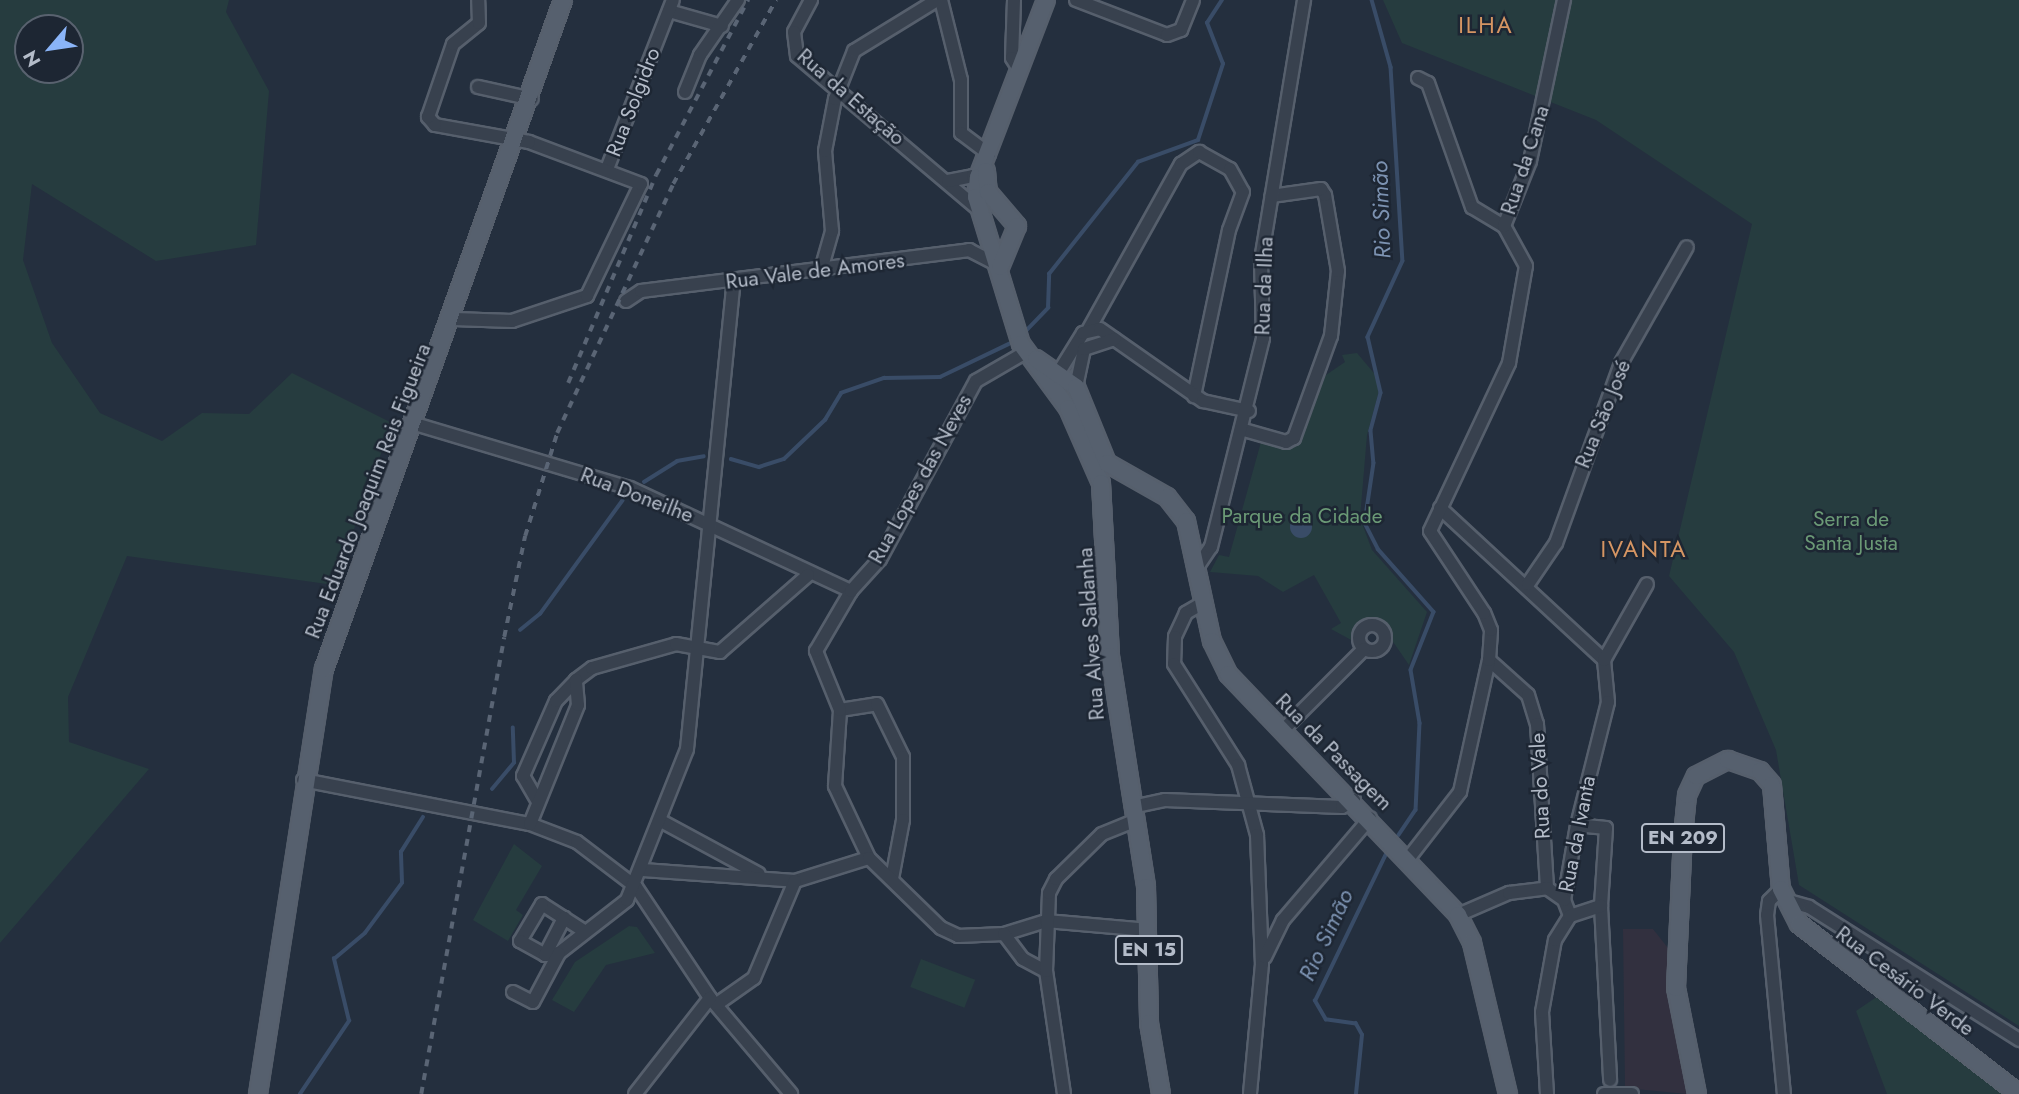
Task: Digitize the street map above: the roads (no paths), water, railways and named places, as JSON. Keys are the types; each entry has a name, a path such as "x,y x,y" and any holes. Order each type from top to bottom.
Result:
{"main road":[{"name":"Rua Eduardo Joaquim Reis Figueira","path":"258,1094 303,780 344,605 454,319 518,141 564,0"},
{"path":"1046,0 976,172 985,236 1000,269 1026,352 1068,408 1099,465"},
{"path":"976,172 1017,226 985,236"},
{"path":"985,236 987,213 999,205"},
{"path":"1026,352 1059,372 1076,387 1099,465"},
{"path":"1059,372 1068,408"},
{"name":"Rua da Passagem","path":"1099,465 1178,509 1198,566 1203,603 1223,667 1282,731 1354,800 1458,915 1472,943 1508,1094"},
{"name":"Rua Alves Saldanha","path":"1099,465 1110,656 1134,814"},
{"name":"EN 209","path":"1697,1094 1676,988 1679,883 1687,795 1712,764 1744,762 1772,785 1783,895"},
{"name":"EN 15","path":"1134,814 1149,930 1149,1023 1161,1094"},
{"name":"Rua Cesário Verde","path":"1783,895 1814,939 2019,1094"}],"street":[{"path":"478,0 479,23 453,44 428,117 435,125 518,141 607,169"},
{"path":"685,92 738,0"},
{"name":"Rua da Estação","path":"811,0 792,45 839,92 948,181 976,172 985,236"},
{"path":"821,270 832,231 825,151 839,92 854,51 939,0 961,80 961,132 976,172"},
{"path":"1014,0 1012,58 1019,69"},
{"path":"1076,0 1167,35 1181,30 1193,0"},
{"name":"Rua da Ilha","path":"1198,566 1211,547 1249,411 1263,338 1261,260 1304,0"},
{"name":"Rua da Cana","path":"1408,859 1460,792 1489,660 1491,629 1484,613 1432,544 1430,531 1510,363 1526,266 1504,226 1530,161 1564,0"},
{"path":"671,5 722,26"},
{"name":"Rua Solgidro","path":"454,319 512,321 587,296 641,184 607,169 671,5"},
{"path":"1418,78 1428,83 1472,207 1504,226"},
{"path":"478,87 532,99"},
{"path":"1059,372 1089,330 1181,164 1199,152 1230,169 1243,192 1229,230 1194,396"},
{"path":"1244,430 1286,442 1294,438 1332,337 1338,271 1325,195 1321,189 1271,196"},
{"path":"985,236 1000,269"},
{"name":"Rua Vale de Amores","path":"626,300 641,291 821,270 985,236"},
{"name":"Rua São José","path":"1528,584 1556,543 1621,363 1687,247"},
{"path":"513,992 533,1002 559,953 636,887 693,722 733,282"},
{"path":"1089,330 1114,340 1194,396 1249,411"},
{"path":"1076,387 1084,349 1114,340"},
{"name":"Rua Lopes das Neves","path":"869,858 835,786 840,710 816,651 851,591 880,559 976,381 1026,352"},
{"name":"Rua Doneilhe","path":"415,424 630,488 709,523 808,575 851,591"},
{"path":"1440,508 1528,584 1604,660 1647,584"},
{"path":"537,800 523,776 556,701 576,680 592,668 664,647 698,644 720,652 736,643 808,575"},
{"path":"1203,603 1186,613 1175,637 1174,664 1238,765 1251,804 1262,964 1250,1094"},
{"path":"1282,731 1364,649"},
{"name":"Rua do Vale","path":"1489,660 1528,695 1537,723 1547,888"},
{"name":"Rua da Ivanta","path":"1546,1093 1543,992 1555,940 1570,916 1564,900 1578,821 1608,702 1604,660"},
{"path":"530,824 537,800 578,705 576,680"},
{"path":"840,710 877,704 903,757 903,820 892,879"},
{"path":"303,780 530,824 577,842 636,887 714,1001 790,1094"},
{"path":"1065,1094 1046,971 1046,921 1055,879 1102,834 1134,814 1165,800 1342,807 1354,800"},
{"path":"1262,964 1283,920 1370,818"},
{"path":"661,821 759,874"},
{"path":"1578,821 1606,828 1601,906 1610,1080"},
{"path":"643,870 716,878 759,874 795,881 869,858 941,929 958,936 1004,934 1046,921 1149,930"},
{"path":"635,1094 714,1001 754,978 795,881"},
{"path":"1458,915 1509,893 1547,888 1564,900"},
{"path":"1784,1094 1768,915 1769,901 1783,895 1809,907 2019,1040"},
{"path":"559,953 545,954 520,942 542,904 584,932"},
{"path":"1570,916 1601,906"},
{"path":"545,954 564,918"},
{"path":"1004,934 1023,959 1046,971"},
{"path":"1604,1094 1632,1094"}],"water":[{"path":"1301,516 1309,519 1312,527 1309,535 1301,538 1293,535 1290,527 1293,519"}],"waterway":[{"path":"1024,333 1048,308 1049,274 1138,162 1198,140 1223,64 1207,23 1222,0"},
{"name":"Rio Simão","path":"1372,0 1391,67 1403,261 1368,337 1381,393 1371,431 1374,463 1365,523 1378,549 1434,612 1411,670 1420,723 1416,810 1399,835"},
{"path":"731,459 759,467 784,459 825,420 841,393 884,378 940,377 1009,344"},
{"path":"644,482 677,461 704,456"},
{"path":"520,630 540,614 622,501"},
{"path":"492,789 514,763 513,728"},
{"path":"300,1094 349,1021 334,959 365,933 402,883 401,852 423,817"},
{"name":"Rio Simão","path":"1356,1094 1362,1035 1356,1024 1326,1020 1315,1001 1388,850"}],"railway":[{"path":"568,383 656,175 748,0"},
{"path":"421,1094 504,637 525,536 557,433 673,184 776,0"}],"district":[{"name":"ILHA","path":"1486,25"},
{"name":"IVANTA","path":"1644,549"}],"park label":[{"name":"Parque da Cidade","path":"1302,516"},
{"name":"Serra de Santa Justa","path":"1851,531"}]}
